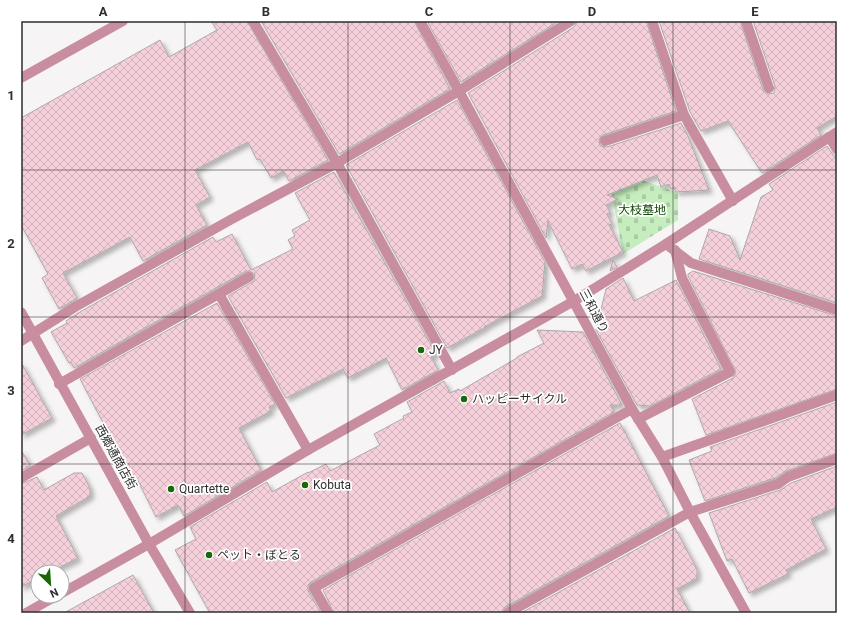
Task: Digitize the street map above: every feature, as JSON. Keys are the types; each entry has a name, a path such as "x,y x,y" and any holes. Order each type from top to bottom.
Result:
{"street":[{"path":"21,78 122,21"},
{"path":"253,21 337,163 452,370"},
{"name":"三和通り","path":"420,21 632,410 662,457 690,512 746,613"},
{"path":"652,21 684,115 733,201"},
{"path":"746,21 769,88"},
{"path":"21,341 75,307 232,219 337,163 459,91 564,23"},
{"path":"605,141 684,115"},
{"path":"70,588 149,544 308,450 670,247 733,201 833,135 837,149"},
{"path":"670,247 691,263 837,310"},
{"path":"638,419 730,372 682,278 670,247"},
{"path":"60,384 249,277"},
{"path":"219,294 308,450"},
{"name":"西郷通商店街","path":"21,312 34,333 60,384 149,544 190,613"},
{"path":"662,457 837,395"},
{"path":"328,613 314,588 632,410"},
{"path":"21,478 91,438"},
{"path":"508,613 690,512 778,484 788,477 837,459"},
{"path":"26,613 42,604"}],"green space":[{"name":"大枝墓地","path":"614,170 678,193 678,220 623,254 608,173"}],"building":[{"path":"211,21 247,21 328,160 289,181 283,171 271,178 260,159 257,160 248,142 195,170 210,197 196,205 207,225 143,261 130,237 63,273 77,298 59,309 42,278 48,274 21,225 21,118 160,40 169,57 217,30"},
{"path":"261,21 414,21 450,89 339,154"},
{"path":"427,21 559,21 461,82"},
{"path":"577,21 646,21 676,111 603,135 599,139 600,146 607,147 681,123 688,136 709,190 676,192 674,187 671,189 669,184 661,187 657,175 607,195 618,199 606,205 610,212 607,214 612,224 609,225 623,252 586,271 582,264 572,269 548,221 546,238 468,93 574,27"},
{"path":"659,21 740,21 763,90 768,94 774,93 775,86 753,21 837,21 837,116 817,128 821,135 762,173 728,121 701,131 690,112"},
{"path":"457,100 545,262 542,296 447,348 346,165"},
{"path":"827,146 837,161 837,303 699,259 709,229 730,236 740,260 761,197 773,190 769,184"},
{"path":"334,172 436,354 431,357 438,370 402,390 386,358 348,378 343,369 286,398 228,296 254,281 255,274 249,271 246,271 74,368 71,362 69,363 51,332 67,323 66,321 78,313 213,237 216,242 232,234 251,270 293,249 288,240 295,236 292,230 310,220 295,193"},
{"path":"613,260 617,267 610,271"},
{"path":"693,271 837,316 837,389 706,435 692,399 733,378 736,372 688,276 688,274"},
{"path":"623,278 634,301 676,280 721,369 650,406 637,405 596,330 606,289"},
{"path":"217,303 275,404 269,407 271,411 239,428 261,470 184,516 178,505 156,517 137,479 134,480 80,379"},
{"path":"537,330 583,332 622,405 610,405 614,412 311,582 308,585 308,591 321,613 210,613 175,550 196,539 190,527 267,482 272,492 326,464 330,471 380,445 374,434 412,412 407,402 444,381 450,393 459,389 460,391 517,357 544,343"},
{"path":"21,362 52,418 21,435"},
{"path":"837,402 837,453 786,471 775,478 705,501 689,460 712,451 710,447"},
{"path":"620,423 669,516 505,607 502,613 334,613 323,590"},
{"path":"21,450 30,465 21,471"},
{"path":"837,466 837,507 811,519 826,549 786,570 788,574 749,593 732,559 727,561 709,513 780,490 791,483"},
{"path":"74,473 82,473 90,488 90,496 56,516 78,558 66,564 30,564 30,582 21,587 21,484 37,477 44,490"},
{"path":"675,528 697,569 697,578 677,589 690,613 521,613"},
{"path":"133,575 154,613 64,613"}],"place":[{"name":"JY","path":"421,350"},
{"name":"ハッピーサイクル","path":"464,399"},
{"name":"Kobuta","path":"305,485"},
{"name":"Quartette","path":"171,489"},
{"name":"ペット・ぼとる","path":"209,555"}]}
